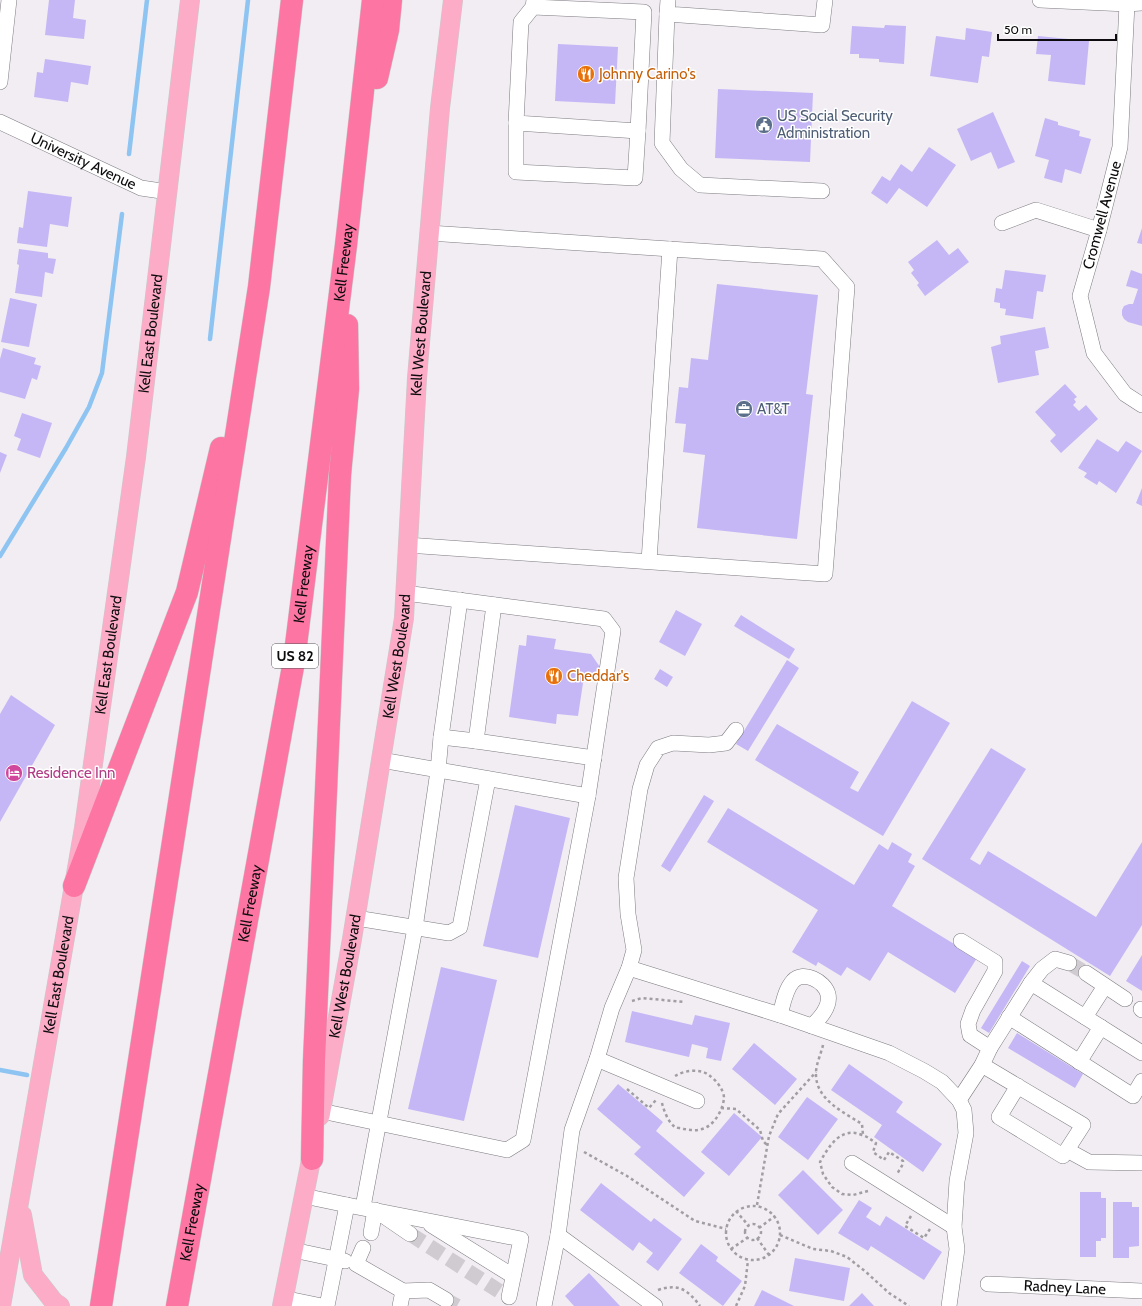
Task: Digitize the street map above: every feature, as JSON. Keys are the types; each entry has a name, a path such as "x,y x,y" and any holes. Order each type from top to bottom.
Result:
{"highway":[{"path":"103,1297 259,288 292,0"},
{"name":"Kell Freeway","path":"177,1306 294,661 346,245 373,0"},
{"path":"352,193 388,30 391,0"},
{"path":"312,1159 314,1061 340,483 348,389 346,245"},
{"path":"74,886 187,592 259,288"}],"main road":[{"name":"Kell East Boulevard","path":"1,1306 84,828 136,457 190,0"},
{"name":"Kell West Boulevard","path":"282,1302 312,1159 356,918 404,618 417,378 440,108 453,0"},
{"path":"20,1202 33,1275 54,1302 60,1306"},
{"path":"0,1267 7,1258 13,1240"}],"street":[{"path":"0,82 9,0"},
{"path":"822,191 700,185 681,169 662,143 667,7 822,25 826,0"},
{"path":"1040,0 1135,4"},
{"path":"534,4 644,6 636,178 516,172 516,122 521,22 534,4"},
{"name":"Cromwell Avenue","path":"1135,4 1120,147 1099,230 1080,296 1094,353 1125,394 1142,404"},
{"name":"University Avenue","path":"0,122 141,188 168,192"},
{"path":"516,122 638,131"},
{"path":"1002,224 1036,210 1099,230"},
{"path":"408,545 825,574 847,287 822,259 429,233"},
{"path":"649,561 670,249"},
{"path":"321,1111 508,1150 523,1140 588,796 613,631 604,618 405,593"},
{"path":"371,1233 369,1209 379,1123 415,928 438,771 441,737 460,600"},
{"path":"476,741 494,604"},
{"path":"544,1306 558,1235 572,1130 597,1059 612,1008 629,968 634,950 628,914 626,878 640,789 647,765 658,748 673,743 709,745 726,743 736,730"},
{"path":"441,737 594,758"},
{"path":"381,760 588,796"},
{"path":"356,918 449,934 460,926 488,779"},
{"path":"961,941 995,962 995,971 972,1010 968,1024 970,1035 990,1048"},
{"path":"959,1100 982,1065 990,1048 1031,983 1042,969 1055,959 1069,963"},
{"path":"629,968 780,1015 889,1053 942,1082 959,1100 964,1110 966,1133 957,1181 954,1226 957,1249 949,1306"},
{"path":"1086,973 1125,999"},
{"path":"780,1015 788,988 794,980 801,976 810,977 817,981 828,995 827,1003 821,1018 812,1026"},
{"path":"1031,983 1142,1053"},
{"path":"1085,1017 1105,986"},
{"path":"1009,1018 1133,1096 1142,1081"},
{"path":"1079,1062 1101,1027"},
{"path":"597,1059 697,1101"},
{"path":"982,1065 1018,1086 1083,1125 1063,1156 999,1117 1018,1086"},
{"path":"1067,1150 1090,1162 1142,1163"},
{"path":"852,1163 954,1226"},
{"path":"304,1196 521,1239 508,1298"},
{"path":"327,1306 347,1205"},
{"path":"369,1209 410,1234"},
{"path":"423,1220 513,1276"},
{"path":"558,1235 655,1306"},
{"path":"356,1264 363,1248"},
{"path":"293,1250 356,1264 402,1299 429,1290 446,1300"},
{"name":"Radney Lane","path":"988,1284 1142,1291"},
{"path":"282,1302 322,1306"}],"path":[{"path":"626,1003 642,998 689,1003"},
{"path":"824,1042 816,1072 817,1084 823,1096 836,1108 862,1124 863,1135"},
{"path":"757,1205 769,1136 778,1114 816,1072"},
{"path":"721,1108 736,1109 760,1130 763,1142 768,1146"},
{"path":"582,1150 627,1176 695,1221 726,1229"},
{"path":"757,1205 767,1209 775,1216 780,1225 780,1235 775,1249 769,1255 763,1258 748,1260 736,1254 731,1249 726,1240 726,1229 729,1219 736,1211 746,1206 757,1205"},
{"path":"736,1211 748,1225"},
{"path":"759,1228 775,1216"},
{"path":"748,1225 756,1225 759,1228"},
{"path":"747,1238 745,1229 748,1225"},
{"path":"757,1238 760,1232 759,1228"},
{"path":"780,1235 813,1249 831,1251 847,1257 889,1293 909,1306"},
{"path":"731,1249 747,1238 757,1238"},
{"path":"757,1238 769,1255"},
{"path":"736,1306 745,1286 748,1260"},
{"path":"653,1290 657,1291 668,1287 682,1289 691,1294 700,1306"}],"building":[{"path":"49,0 75,0 73,18 86,20 84,39 45,35"},
{"path":"885,25 906,26 904,64 879,62 879,59 859,58 859,54 850,54 852,26 884,28"},
{"path":"966,28 992,32 989,57 982,56 978,83 930,76 936,36 965,40"},
{"path":"1038,36 1089,41 1085,85 1048,81 1051,55 1036,54"},
{"name":"Johnny Carino's","path":"558,44 618,47 615,104 555,101"},
{"path":"45,59 91,66 88,85 71,82 68,102 34,97 37,72 43,73"},
{"name":"US Social Security Administration","path":"718,89 813,93 810,162 715,158"},
{"path":"993,112 1015,162 998,169 991,152 971,161 957,129"},
{"path":"1045,118 1058,122 1058,125 1080,131 1079,136 1091,139 1081,174 1065,169 1062,183 1044,178 1049,160 1035,156"},
{"path":"929,147 956,165 927,207 899,188 887,204 871,193 882,176 890,181 901,164 912,172"},
{"path":"28,191 72,197 68,227 50,224 47,247 17,243 19,227 23,228"},
{"path":"1142,228 1142,244 1137,243"},
{"path":"937,240 949,255 958,248 969,262 925,296 917,285 919,283 911,273 914,270 908,262"},
{"path":"19,249 48,253 48,258 56,259 53,274 45,272 42,297 15,293 19,265 17,264"},
{"path":"1005,270 1046,275 1043,292 1037,291 1033,319 1005,315 1006,309 1000,308 1000,303 994,302 996,288 1002,289"},
{"path":"1131,270 1142,274 1142,326 1128,322 1122,315 1124,306 1133,304 1138,289 1126,286"},
{"name":"AT&T","path":"717,284 818,295 806,394 813,395 797,539 697,528 705,455 683,452 686,424 675,423 679,387 688,388 691,358 708,360"},
{"path":"10,298 37,304 29,347 1,342"},
{"path":"1045,327 1049,348 1035,351 1039,375 998,383 991,347 1001,344 1000,336"},
{"path":"3,348 36,358 34,364 41,366 37,380 32,378 25,399 0,392 0,359"},
{"path":"1065,384 1077,397 1074,399 1076,402 1073,405 1079,411 1086,405 1098,419 1061,453 1050,441 1056,435 1035,412"},
{"path":"22,413 52,423 40,458 17,450 21,439 14,436"},
{"path":"1097,439 1118,452 1126,441 1142,451 1116,493 1099,481 1097,485 1084,477 1087,473 1078,468"},
{"path":"0,452 7,455 0,473"},
{"path":"1142,488 1142,506 1136,503"},
{"path":"676,610 702,624 685,656 659,642"},
{"path":"741,615 795,649 789,659 734,626"},
{"name":"Cheddar's","path":"527,635 556,639 554,649 591,654 602,670 583,683 578,716 557,714 556,724 509,717 519,645 526,646"},
{"path":"787,660 799,668 748,751 736,744"},
{"path":"660,669 673,677 667,687 654,679"},
{"name":"Residence Inn","path":"11,695 55,725 0,822 0,714"},
{"path":"912,701 950,723 883,836 755,760 777,724 859,772 850,788 858,792"},
{"path":"991,748 1026,769 970,859 980,865 988,851 1096,917 1142,842 1142,925 1110,976 922,859"},
{"path":"704,795 714,801 670,872 661,866"},
{"path":"515,805 570,818 538,958 483,946"},
{"path":"728,808 854,885 879,844 888,850 892,842 912,854 908,862 915,866 892,906 977,958 955,993 888,952 870,981 847,967 841,976 818,962 816,966 792,952 818,910 707,842"},
{"path":"1142,955 1142,991 1126,981"},
{"path":"1022,961 1030,966 989,1033 981,1028"},
{"path":"441,967 497,980 464,1121 408,1109"},
{"path":"632,1011 692,1025 695,1015 730,1023 721,1061 706,1058 708,1048 692,1044 689,1057 625,1042"},
{"path":"1017,1033 1083,1074 1075,1088 1008,1048"},
{"path":"754,1043 797,1079 775,1105 732,1069"},
{"path":"849,1064 903,1102 896,1112 942,1144 923,1172 874,1137 882,1125 831,1090"},
{"path":"618,1084 663,1122 656,1131 705,1173 684,1197 634,1154 641,1147 597,1109"},
{"path":"807,1097 838,1119 808,1160 778,1137"},
{"path":"734,1113 762,1137 729,1176 701,1152"},
{"path":"803,1170 843,1210 818,1235 778,1195"},
{"path":"601,1183 651,1222 654,1218 682,1239 658,1271 646,1262 653,1253 639,1242 633,1251 580,1210"},
{"path":"1080,1192 1101,1192 1101,1198 1106,1198 1106,1238 1101,1238 1101,1241 1096,1241 1096,1257 1080,1257"},
{"path":"859,1200 872,1208 866,1217 880,1226 886,1216 942,1252 924,1280 871,1246 868,1251 838,1233"},
{"path":"1113,1202 1132,1202 1132,1207 1139,1207 1139,1246 1129,1247 1129,1258 1113,1258"},
{"path":"701,1244 718,1257 716,1261 742,1281 723,1306 679,1273"},
{"path":"795,1258 850,1268 844,1301 789,1291"},
{"path":"589,1273 620,1306 574,1306 565,1296"},
{"path":"762,1290 794,1306 754,1306"},
{"path":"862,1293 874,1306 849,1306"}],"waterway":[{"path":"129,154 147,0"},
{"path":"210,339 248,0"},
{"path":"0,556 66,448 89,407 102,373 122,214"},
{"path":"0,1070 27,1075"}],"tunnel":[{"path":"1069,963 1086,973"},
{"path":"410,1234 499,1291"},
{"path":"446,1300 457,1306"}],"place":[{"name":"Johnny Carino's","path":"586,74"},
{"name":"US Social Security Administration","path":"764,125"},
{"name":"AT&T","path":"744,409"},
{"name":"Cheddar's","path":"554,676"},
{"name":"Residence Inn","path":"14,773"}]}
